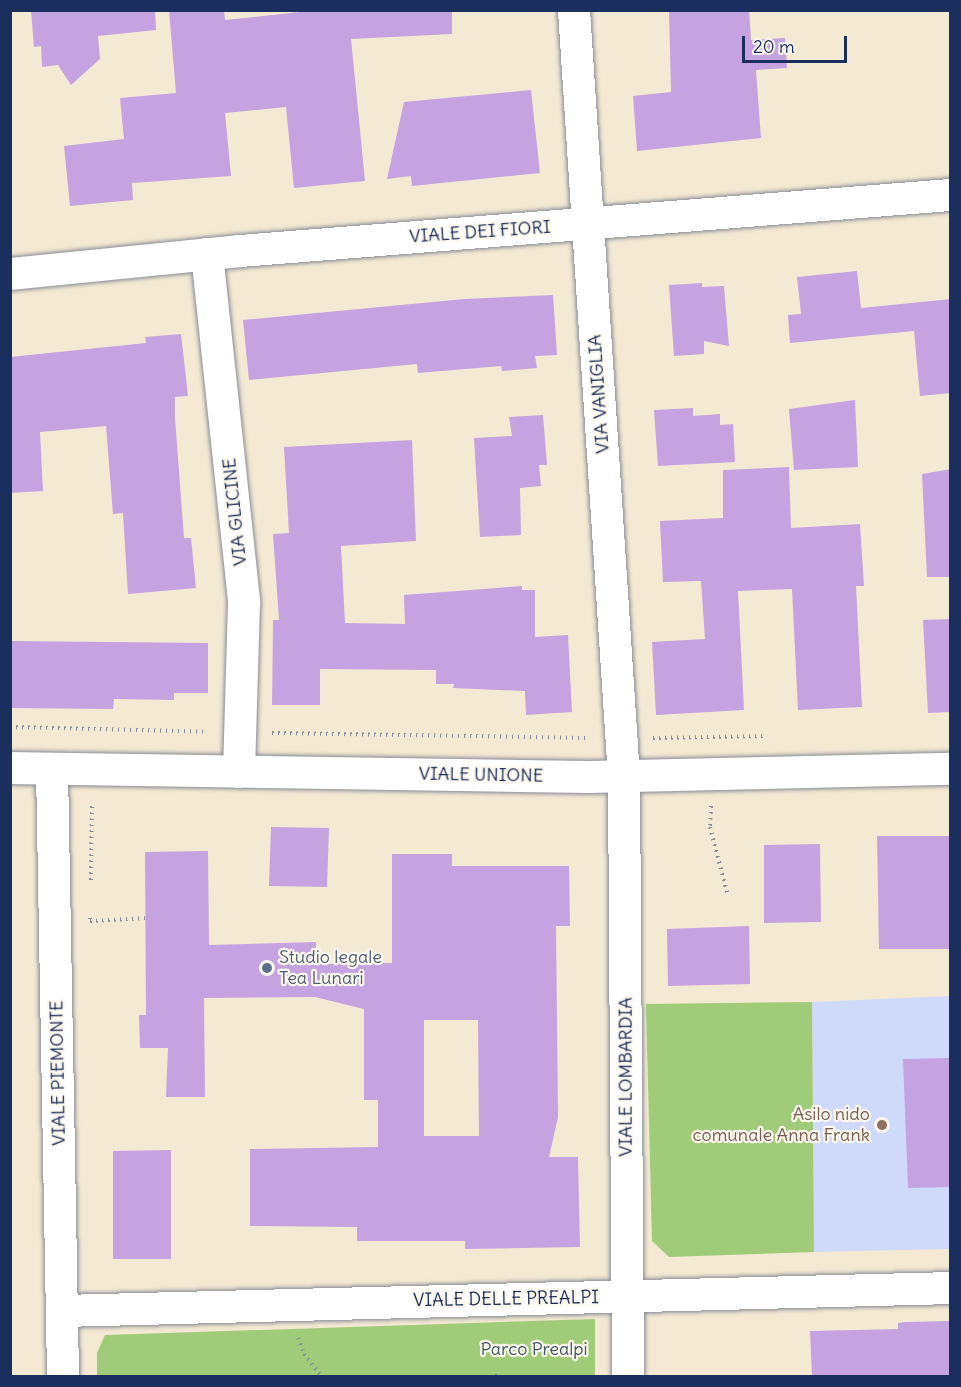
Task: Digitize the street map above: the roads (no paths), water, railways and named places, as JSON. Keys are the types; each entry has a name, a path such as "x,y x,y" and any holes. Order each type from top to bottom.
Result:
{"street":[{"name":"VIA VANIGLIA","path":"574,10 624,777"},
{"name":"VIALE DEI FIORI","path":"10,274 207,254 951,195"},
{"name":"VIA GLICINE","path":"207,254 244,603 239,771"},
{"name":"VIALE UNIONE","path":"10,768 624,777 951,769"},
{"name":"VIALE PIEMONTE","path":"52,769 63,1377"},
{"name":"VIALE LOMBARDIA","path":"624,777 628,1377"},
{"name":"VIALE DELLE PREALPI","path":"62,1311 951,1288"}],"place":[{"name":"Studio legale Tea Lunari","path":"267,968"},
{"name":"Asilo nido comunale Anna Frank","path":"882,1125"}],"park label":[{"name":"Parco Prealpi","path":"534,1349"}]}
